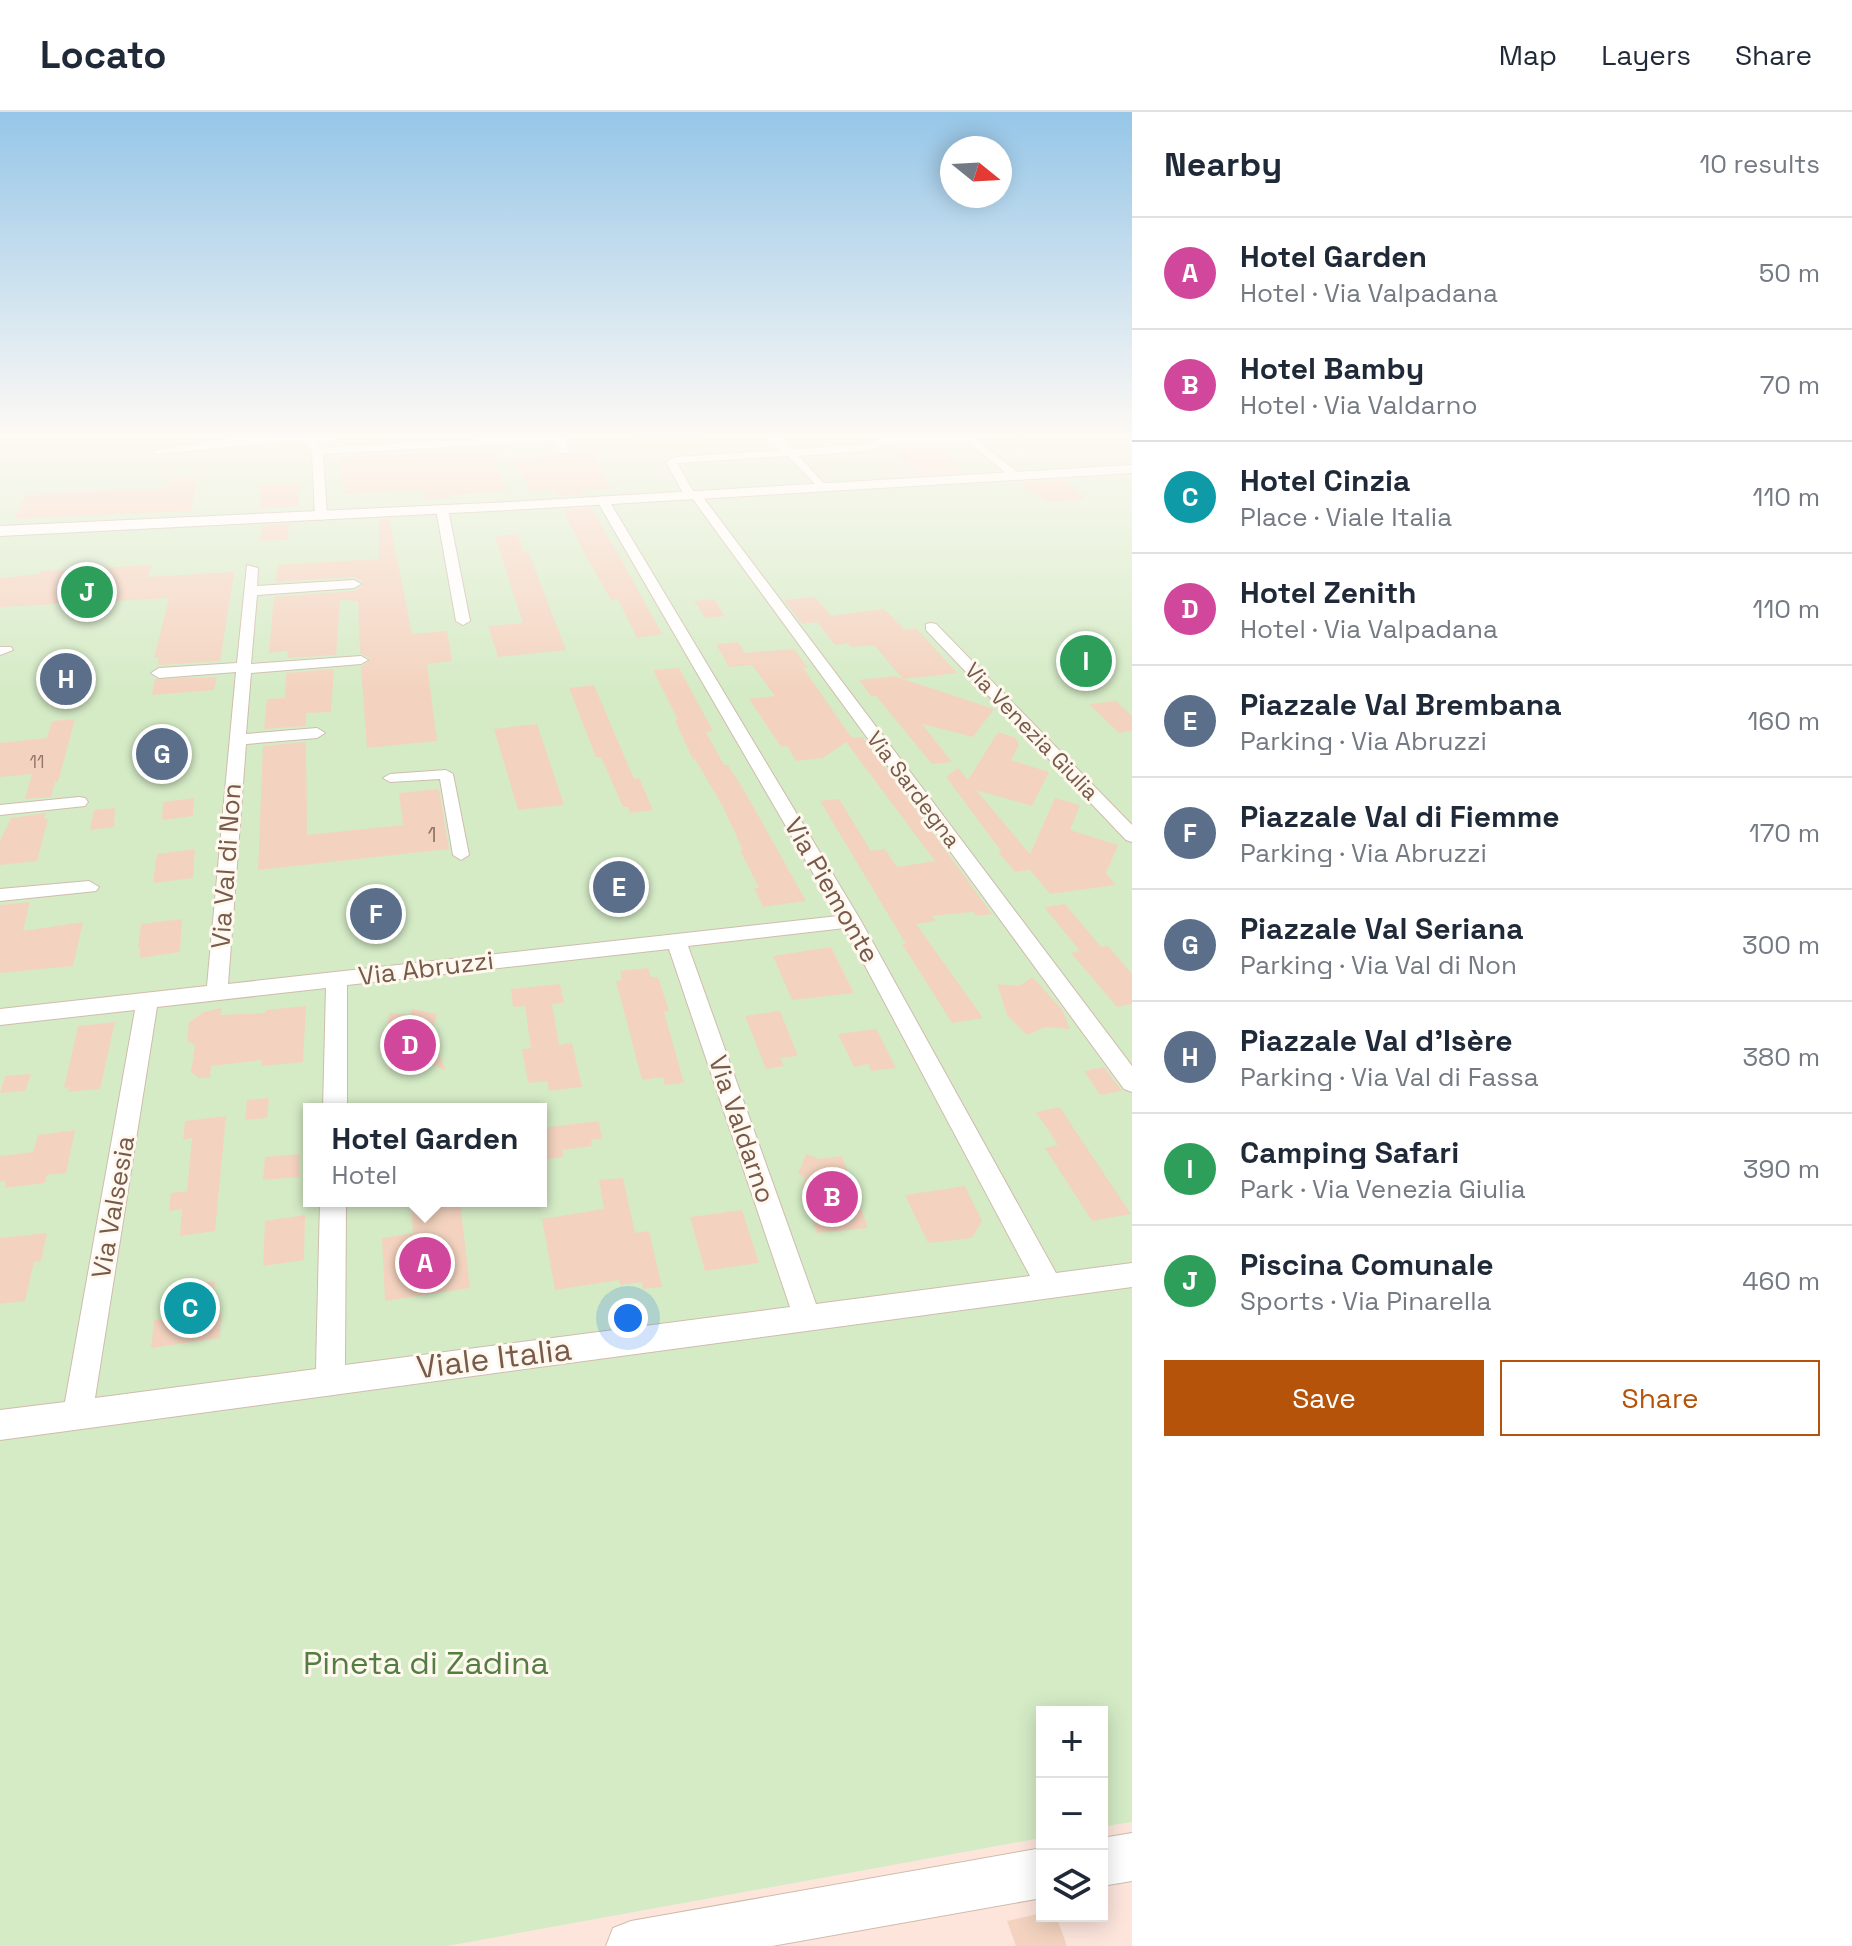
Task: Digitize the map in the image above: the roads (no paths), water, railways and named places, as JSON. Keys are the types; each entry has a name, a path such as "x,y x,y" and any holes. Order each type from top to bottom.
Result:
{"street":[{"path":"0,531 266,519"},
{"path":"444,519 463,621"},
{"name":"Via Piemonte","path":"614,519 851,921 1050,1287"},
{"name":"Via Sardegna","path":"710,519 1132,1083"},
{"name":"Via Val di Non","path":"217,991 252,568"},
{"path":"250,591 354,584"},
{"name":"Via Venezia Giulia","path":"931,627 1132,836"},
{"path":"159,673 361,660"},
{"path":"236,740 317,733"},
{"path":"390,778 446,774 461,855"},
{"path":"0,810 79,802"},
{"path":"0,895 89,887"},
{"name":"Via Abruzzi","path":"0,1017 851,921"},
{"name":"Via Valdarno","path":"676,940 807,1317"},
{"path":"335,1103 337,978"},
{"name":"Via Valsesia","path":"78,1413 147,1000"},
{"path":"330,1379 333,1207"},
{"name":"Viale Italia","path":"0,1425 1132,1275"},
{"path":"1108,1861 1132,1857"},
{"path":"631,1946 1036,1874"}],"place":[{"name":"Piscina Comunale","path":"87,592"},
{"name":"Camping Safari","path":"1086,661"},
{"name":"Piazzale Val d'Isère","path":"66,679"},
{"name":"Piazzale Val Seriana","path":"162,754"},
{"name":"Piazzale Val Brembana","path":"619,887"},
{"name":"Piazzale Val di Fiemme","path":"376,914"},
{"name":"Hotel Zenith","path":"410,1045"},
{"name":"Hotel Bamby","path":"832,1197"},
{"name":"Hotel Garden","path":"425,1263"},
{"name":"Hotel Cinzia","path":"190,1308"}],"park label":[{"name":"Pineta di Zadina","path":"426,1663"}]}
